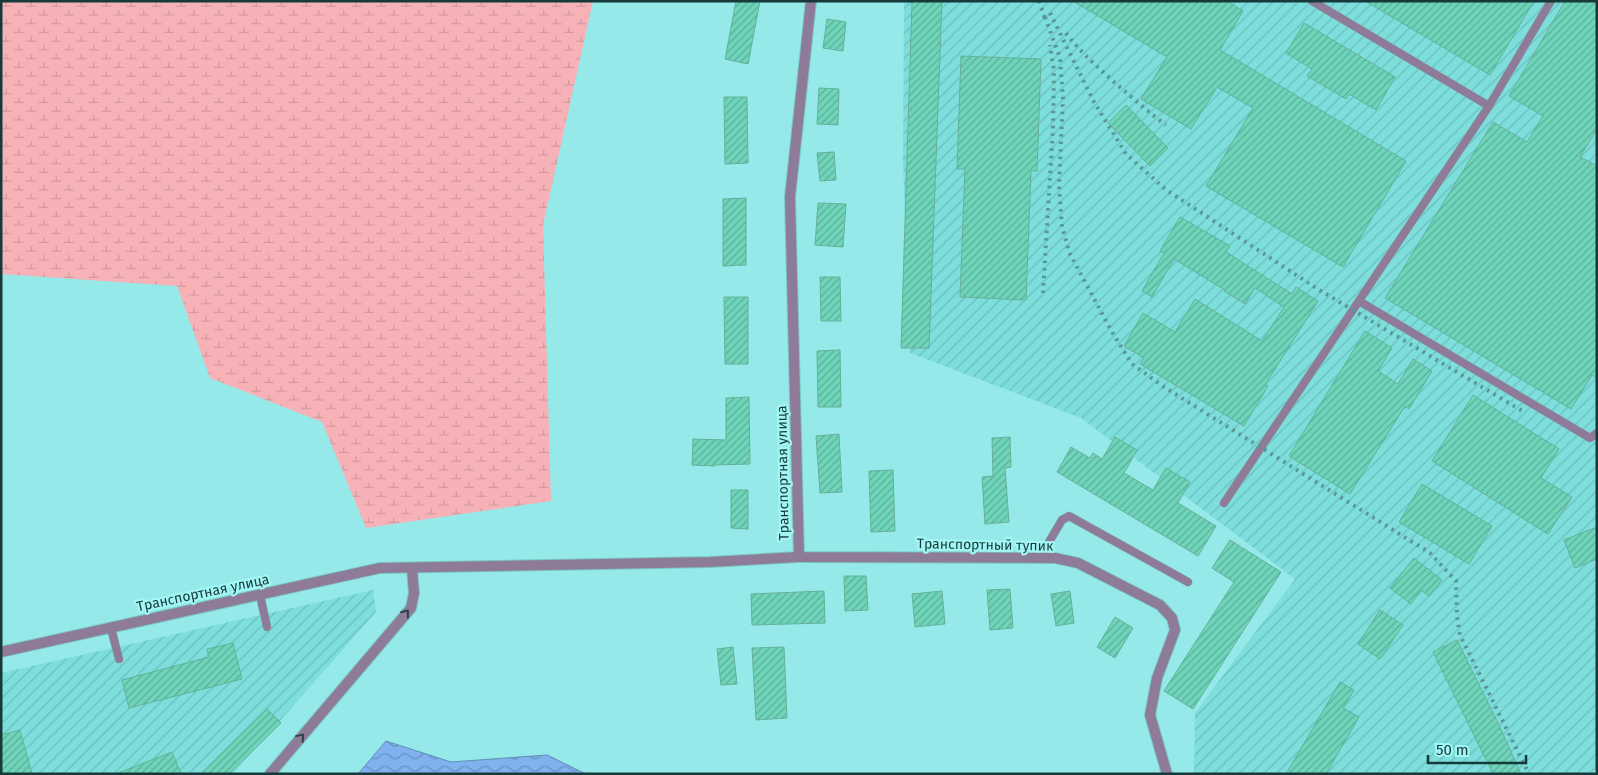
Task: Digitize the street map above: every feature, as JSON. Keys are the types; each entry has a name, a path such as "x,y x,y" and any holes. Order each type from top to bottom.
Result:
{"street":[{"name":"Транспортная улица","path":"1,652 380,568 412,569 710,562 799,557 790,197 811,1"},
{"name":"Транспортный тупик","path":"799,557 1054,558 1078,562 1160,605 1172,618 1175,630 1157,678 1150,714 1167,774"},
{"path":"270,774 411,608 414,593 412,569"}],"lane":[{"path":"1312,1 1489,106"},
{"path":"1224,503 1489,106 1551,1"},
{"path":"1359,301 1590,438 1597,433"},
{"path":"1041,558 1062,520 1070,516 1188,582"},
{"path":"260,595 267,627"},
{"path":"111,628 119,659"}],"shaded area":[{"path":"905,1 1597,1 1597,774 1194,774 1195,713 1295,579 1081,418 910,353 903,159"},
{"path":"373,590 376,612 233,774 1,774 1,673"}],"green space":[{"path":"1,1 593,1 543,225 551,501 366,528 322,422 210,378 177,286 1,274"}],"water":[{"path":"386,741 451,762 547,755 586,774 358,774"}],"building":[{"path":"736,1 760,1 748,64 725,59"},
{"path":"912,1 942,1 929,348 901,348"},
{"path":"1073,1 1227,1 1243,11 1220,50 1406,161 1343,267 1206,186 1253,108 1217,87 1191,129 1141,99 1167,57"},
{"path":"1365,1 1534,1 1490,75"},
{"path":"1565,1 1597,1 1597,129 1580,157 1597,166 1597,378 1592,375 1571,409 1385,298 1493,122 1527,142 1543,116 1509,96"},
{"path":"827,19 846,22 843,51 823,48"},
{"path":"1304,23 1395,77 1376,110 1349,94 1346,99 1307,76 1312,69 1286,53"},
{"path":"961,56 1041,59 1037,171 1031,171 1026,300 960,297 965,169 957,169"},
{"path":"819,88 839,89 838,125 817,124"},
{"path":"724,97 747,97 748,163 725,164"},
{"path":"1126,105 1168,148 1150,166 1108,123"},
{"path":"834,152 836,180 820,181 817,153"},
{"path":"746,198 746,265 723,266 723,199"},
{"path":"818,203 846,204 843,247 815,245"},
{"path":"1180,217 1230,246 1226,252 1292,294 1296,287 1318,301 1265,385 1268,386 1244,426 1140,364 1144,358 1124,346 1143,313 1175,332 1195,299 1262,341 1284,307 1255,288 1245,304 1174,259 1152,297 1142,291 1164,253 1160,251"},
{"path":"820,277 840,277 841,321 821,321"},
{"path":"724,297 748,297 748,364 725,364"},
{"path":"1365,331 1392,348 1378,371 1398,384 1413,359 1432,371 1409,409 1405,406 1350,494 1289,456"},
{"path":"840,350 841,407 818,407 817,351"},
{"path":"1473,395 1559,449 1541,478 1572,497 1548,534 1432,461"},
{"path":"749,397 750,464 692,465 693,439 726,440 726,398"},
{"path":"839,434 842,492 820,493 816,436"},
{"path":"1010,437 1011,467 1005,468 1009,522 985,524 982,477 993,476 992,438"},
{"path":"1115,437 1137,450 1124,473 1153,490 1166,468 1190,482 1178,503 1216,526 1198,556 1057,472 1071,447 1090,458 1093,453 1102,459"},
{"path":"893,470 895,531 871,532 869,471"},
{"path":"1422,484 1492,526 1469,564 1399,522"},
{"path":"731,490 748,490 748,529 731,528"},
{"path":"1597,527 1597,559 1575,568 1564,540"},
{"path":"1230,540 1281,572 1193,709 1164,691 1234,582 1212,568"},
{"path":"1414,558 1442,580 1429,596 1421,590 1411,604 1390,588"},
{"path":"844,576 866,576 868,610 845,611"},
{"path":"1010,589 1013,628 990,630 987,590"},
{"path":"824,591 825,623 752,625 751,594"},
{"path":"942,591 945,624 915,627 912,594"},
{"path":"1070,591 1074,623 1056,626 1051,594"},
{"path":"1380,610 1403,625 1380,659 1358,644"},
{"path":"1115,617 1133,628 1115,658 1097,647"},
{"path":"1457,640 1521,774 1493,774 1433,652"},
{"path":"233,643 242,679 129,708 122,680 209,657 207,649"},
{"path":"733,647 737,684 721,685 717,649"},
{"path":"784,647 787,718 756,720 752,648"},
{"path":"1340,682 1354,690 1343,708 1359,717 1326,774 1286,774"},
{"path":"267,709 281,723 229,774 201,774"},
{"path":"20,730 32,774 1,774 1,735"},
{"path":"172,752 181,774 118,773"}],"railway":[{"path":"1039,1 1046,22"},
{"path":"1050,13 1094,102 1126,154 1165,189 1316,288 1524,412"},
{"path":"1045,17 1060,58 1063,98 1059,186 1062,227 1070,254 1112,332 1132,364 1164,387 1430,553 1456,581 1457,616 1460,635 1529,774"},
{"path":"1066,33 1083,53 1115,83 1166,125"},
{"path":"1043,293 1053,128 1054,71 1050,45"}]}
